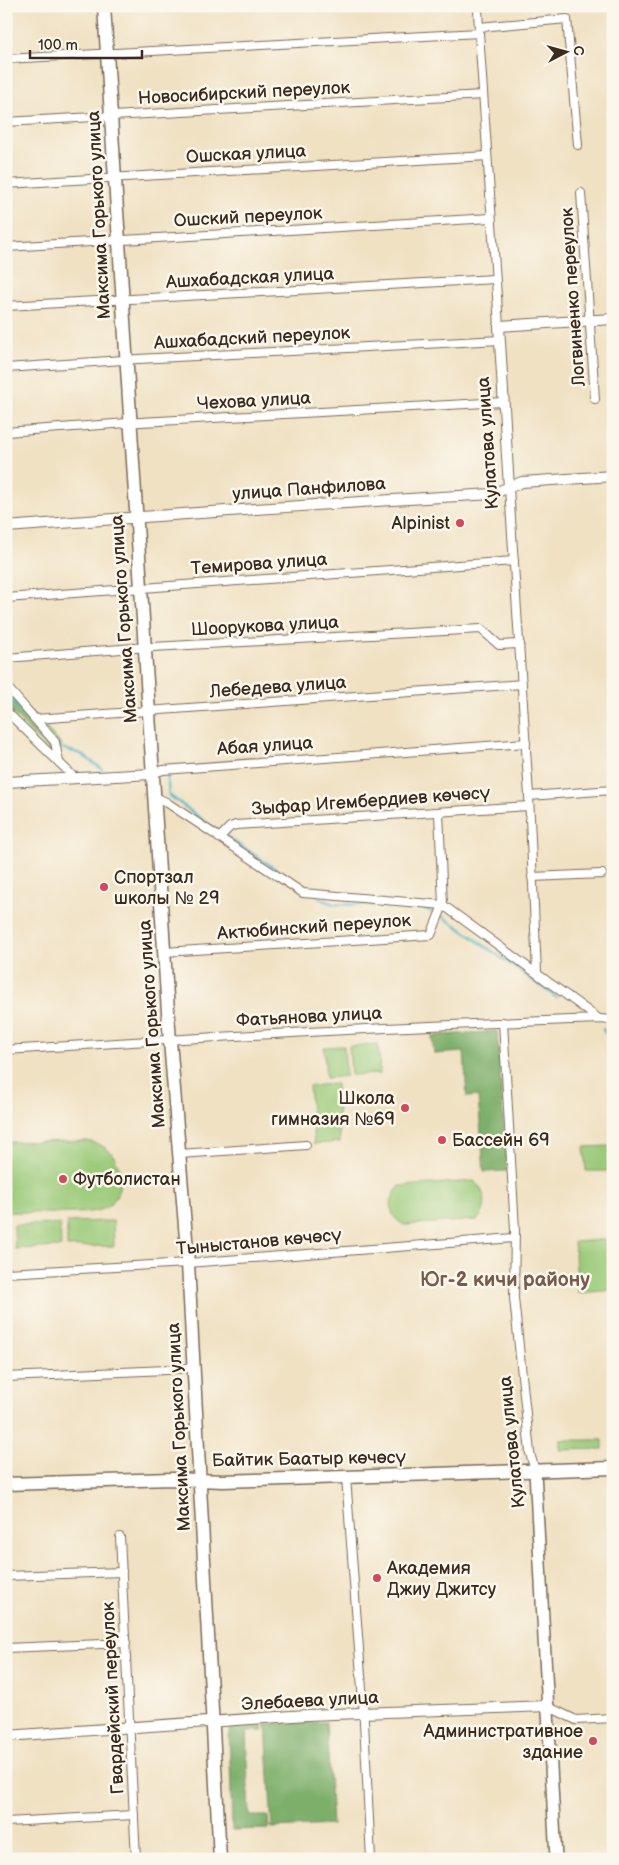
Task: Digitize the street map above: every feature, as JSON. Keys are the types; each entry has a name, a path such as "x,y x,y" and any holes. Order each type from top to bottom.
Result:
{"main road":[{"name":"Максима Горького улица","path":"104,6 153,796 188,1263 220,1859"},
{"name":"Байтик Баатыр көчөсү","path":"6,1484 200,1479 223,1481 613,1468"},
{"name":"Кулатова улица","path":"535,1471 556,1859"}],"street":[{"name":"Кулатова улица","path":"478,6 526,744 536,973"},
{"path":"6,59 479,30 567,19 578,145"},
{"name":"Новосибирский переулок","path":"6,122 483,95"},
{"name":"Ошская улица","path":"6,184 114,176 487,156"},
{"name":"Логвиненко переулок","path":"581,193 595,399"},
{"name":"Ошский переулок","path":"6,247 491,218"},
{"name":"Ашхабадская улица","path":"6,306 495,279"},
{"path":"499,326 613,319"},
{"name":"Ашхабадский переулок","path":"6,368 500,340"},
{"name":"Чехова улица","path":"6,432 129,423 503,402"},
{"name":"улица Панфилова","path":"6,527 295,505 492,494 522,482 613,476"},
{"name":"Темирова улица","path":"6,598 514,561"},
{"name":"Шоорукова улица","path":"6,658 144,648 481,629 499,645 520,644"},
{"name":"Лебедева улица","path":"35,719 522,684"},
{"path":"6,686 55,742 59,762"},
{"path":"6,711 75,778"},
{"name":"Абая улица","path":"6,782 152,774 164,770 526,744"},
{"path":"529,796 613,790"},
{"path":"153,796 166,802 303,893 443,905 599,1018"},
{"name":"Зыфар Игембердиев көчөсү","path":"219,838 230,827 236,825 529,806"},
{"name":"Актюбинский переулок","path":"164,952 431,935 443,905 439,812"},
{"path":"532,877 602,874"},
{"name":"Фатьянова улица","path":"6,1050 170,1039 504,1022 599,1018 613,1020"},
{"name":"Кулатова улица","path":"504,1022 514,1238 514,1298 530,1453 535,1471"},
{"path":"180,1154 306,1145"},
{"name":"Тыныстанов көчөсү","path":"6,1273 188,1263 514,1238"},
{"path":"6,1377 167,1370 194,1367"},
{"path":"346,1477 364,1714 371,1859"},
{"name":"Гвардейский переулок","path":"120,1537 136,1859"},
{"path":"6,1576 122,1572"},
{"path":"6,1648 126,1643"},
{"name":"Элебаева улица","path":"6,1736 307,1716 547,1706 576,1720 613,1718"},
{"path":"6,1822 134,1816"}],"green space":[{"path":"6,686 62,745 52,755 6,706"},
{"path":"497,1031 507,1171 484,1172 478,1096 467,1097 464,1052 434,1054 432,1036"},
{"path":"378,1044 380,1074 351,1075 349,1046"},
{"path":"344,1046 346,1076 326,1078 324,1047"},
{"path":"336,1084 340,1142 314,1144 309,1086"},
{"name":"Футболистан","path":"87,1141 106,1148 113,1155 118,1165 120,1184 116,1196 108,1206 95,1211 84,1212 6,1212 6,1142"},
{"path":"613,1146 613,1171 586,1171 584,1147"},
{"path":"474,1181 481,1190 484,1200 483,1211 477,1220 405,1225 399,1222 392,1213 393,1196 400,1186"},
{"name":"Футболистан","path":"113,1221 114,1246 67,1247 67,1222"},
{"name":"Футболистан","path":"60,1224 61,1247 15,1249 14,1225"},
{"path":"613,1239 613,1290 578,1293 574,1242"},
{"path":"560,1440 603,1440 603,1449 560,1450"},
{"path":"263,1721 263,1731 246,1732 249,1816 268,1816 269,1829 232,1830 229,1724"},
{"path":"326,1722 332,1825 272,1828 266,1724"}],"waterway":[{"path":"6,695 45,736"},
{"path":"61,748 81,754 102,769"},
{"path":"167,774 169,795 219,832"},
{"path":"227,837 309,891"},
{"path":"319,898 333,904 410,906"},
{"path":"418,906 436,914"},
{"path":"441,916 556,997"},
{"path":"603,1029 613,1045"}],"place":[{"name":"Alpinist","path":"460,523"},
{"name":"Спортзал школы № 29","path":"104,887"},
{"name":"Школа гимназия №69","path":"405,1108"},
{"name":"Бассейн 69","path":"442,1140"},
{"name":"Футболистан","path":"63,1179"},
{"name":"Академия Джиу Джитсу","path":"377,1578"},
{"name":"Административное здание","path":"593,1741"}],"district":[{"name":"Юг-2 кичи району","path":"505,1280"}]}
